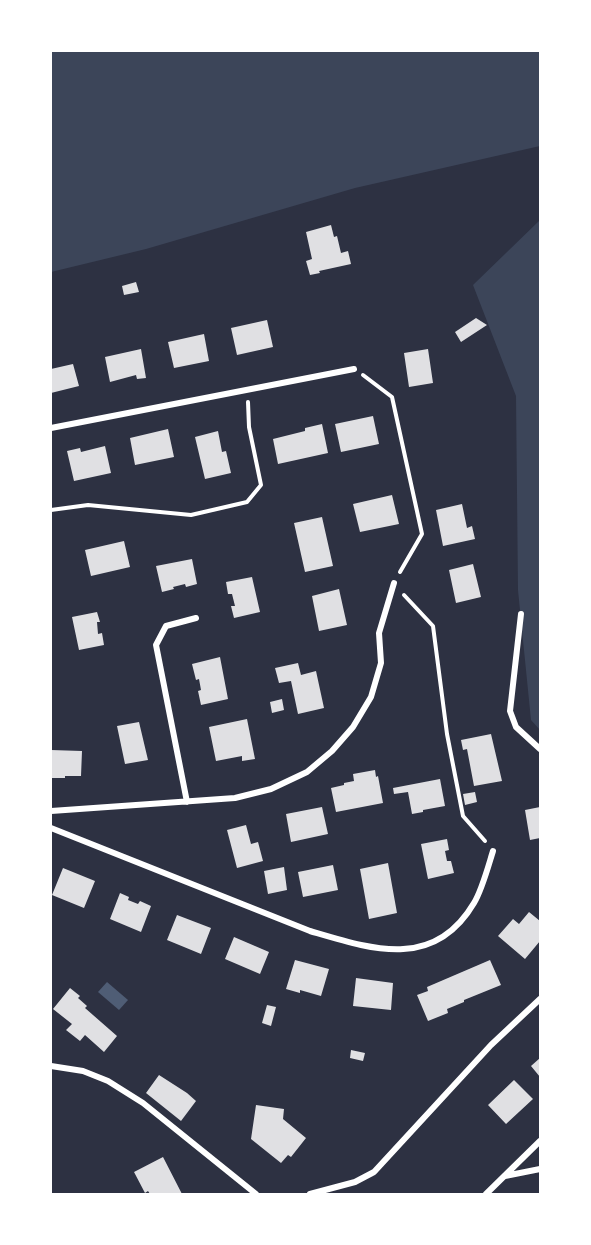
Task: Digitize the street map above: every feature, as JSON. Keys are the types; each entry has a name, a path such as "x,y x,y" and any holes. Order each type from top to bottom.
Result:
{"street":[{"path":"51,428 354,369"},
{"path":"51,811 236,798 271,789 307,772 332,751 353,727 371,698 381,663 379,633 394,583"},
{"path":"521,614 510,711 516,727 540,749"},
{"path":"187,802 156,645 166,626 196,618"},
{"path":"51,828 310,931 350,943 387,950 419,948 439,940 459,924 475,902 493,851"},
{"path":"310,1194 355,1182 374,1172 491,1045 540,999"},
{"path":"51,1065 83,1071 108,1082 142,1103 256,1194"},
{"path":"486,1194 540,1141"},
{"path":"504,1176 540,1169"}],"path":[{"path":"354,369 392,397 422,534 394,583 434,626 447,734 463,816 493,851"},
{"path":"51,510 88,505 191,515 247,502 261,485 249,427 247,390"}],"shaded area":[{"path":"51,51 540,51 540,146 355,188 146,249 51,272"},
{"path":"540,220 540,730 531,720 518,590 516,396 473,285"},
{"path":"107,982 128,1000 119,1010 98,992"}],"building":[{"path":"331,225 334,237 337,236 341,253 348,251 351,264 310,275 306,261 312,259 306,232"},
{"path":"136,282 139,292 124,295 122,286"},
{"path":"476,318 487,325 461,342 455,332"},
{"path":"267,320 273,347 237,355 231,328"},
{"path":"204,334 209,361 174,368 168,342"},
{"path":"141,349 146,378 137,379 136,375 110,382 105,357"},
{"path":"428,349 433,383 409,387 404,353"},
{"path":"73,364 79,386 51,393 51,369"},
{"path":"373,416 379,444 341,452 335,424"},
{"path":"322,424 328,453 278,464 273,439"},
{"path":"168,429 174,457 135,465 130,438"},
{"path":"218,431 222,452 226,451 231,473 205,479 195,437"},
{"path":"105,446 111,473 74,481 67,451 80,448 81,452"},
{"path":"392,495 399,524 360,532 353,504"},
{"path":"462,504 467,528 472,526 475,539 443,546 436,510"},
{"path":"322,517 333,566 305,572 294,523"},
{"path":"124,541 130,567 91,576 85,550"},
{"path":"192,559 197,584 186,587 185,584 162,592 156,566"},
{"path":"473,564 481,597 456,603 449,570"},
{"path":"252,577 260,612 234,618 231,606 235,606 232,594 228,594 226,582"},
{"path":"339,589 347,625 319,631 312,596"},
{"path":"97,612 100,622 97,622 98,634 102,633 104,645 79,650 72,617"},
{"path":"220,657 228,699 201,705 198,691 201,690 199,679 196,680 192,664"},
{"path":"298,663 301,675 316,671 324,708 298,714 291,681 279,683 275,668"},
{"path":"282,699 284,710 272,713 270,702"},
{"path":"247,719 255,759 242,761 242,756 216,761 209,727"},
{"path":"139,722 148,760 125,764 117,726"},
{"path":"491,734 502,781 474,786 467,749 463,750 461,740"},
{"path":"51,750 82,751 81,776 51,778"},
{"path":"375,770 383,803 336,812 331,788 354,781 353,774"},
{"path":"440,779 445,806 412,814 408,792 394,794 393,788"},
{"path":"475,792 477,802 465,805 463,794"},
{"path":"322,807 328,834 291,842 286,814"},
{"path":"540,807 540,838 530,840 525,810"},
{"path":"246,825 251,844 258,842 263,861 237,868 227,830"},
{"path":"447,839 449,850 445,851 447,861 451,861 454,873 428,879 421,844"},
{"path":"388,863 397,913 369,919 360,869"},
{"path":"333,865 338,890 303,897 298,872"},
{"path":"284,867 287,890 268,894 264,871"},
{"path":"63,868 95,881 84,908 52,895"},
{"path":"120,893 129,897 128,900 138,904 140,901 151,906 141,932 110,919"},
{"path":"529,912 540,921 540,941 525,959 498,936 513,919 519,924"},
{"path":"177,915 211,928 201,954 167,940"},
{"path":"234,937 269,952 260,974 225,959"},
{"path":"295,960 329,969 321,996 286,989"},
{"path":"490,960 501,985 464,1000 447,1009 448,1013 428,1021 417,995 428,991 427,987"},
{"path":"356,978 393,983 391,1010 353,1006"},
{"path":"70,988 80,996 78,998 87,1006 85,1008 117,1036 104,1052 85,1035 80,1041 66,1030 72,1024 53,1009"},
{"path":"267,1005 276,1007 271,1026 262,1023"},
{"path":"351,1050 365,1053 363,1061 350,1058"},
{"path":"540,1058 540,1077 531,1066"},
{"path":"159,1075 196,1101 181,1121 146,1093"},
{"path":"514,1080 533,1099 506,1124 488,1105"},
{"path":"256,1105 284,1109 283,1119 306,1138 291,1157 288,1155 281,1163 251,1139"},
{"path":"163,1157 182,1194 150,1194 148,1191 145,1193 134,1172"}]}
